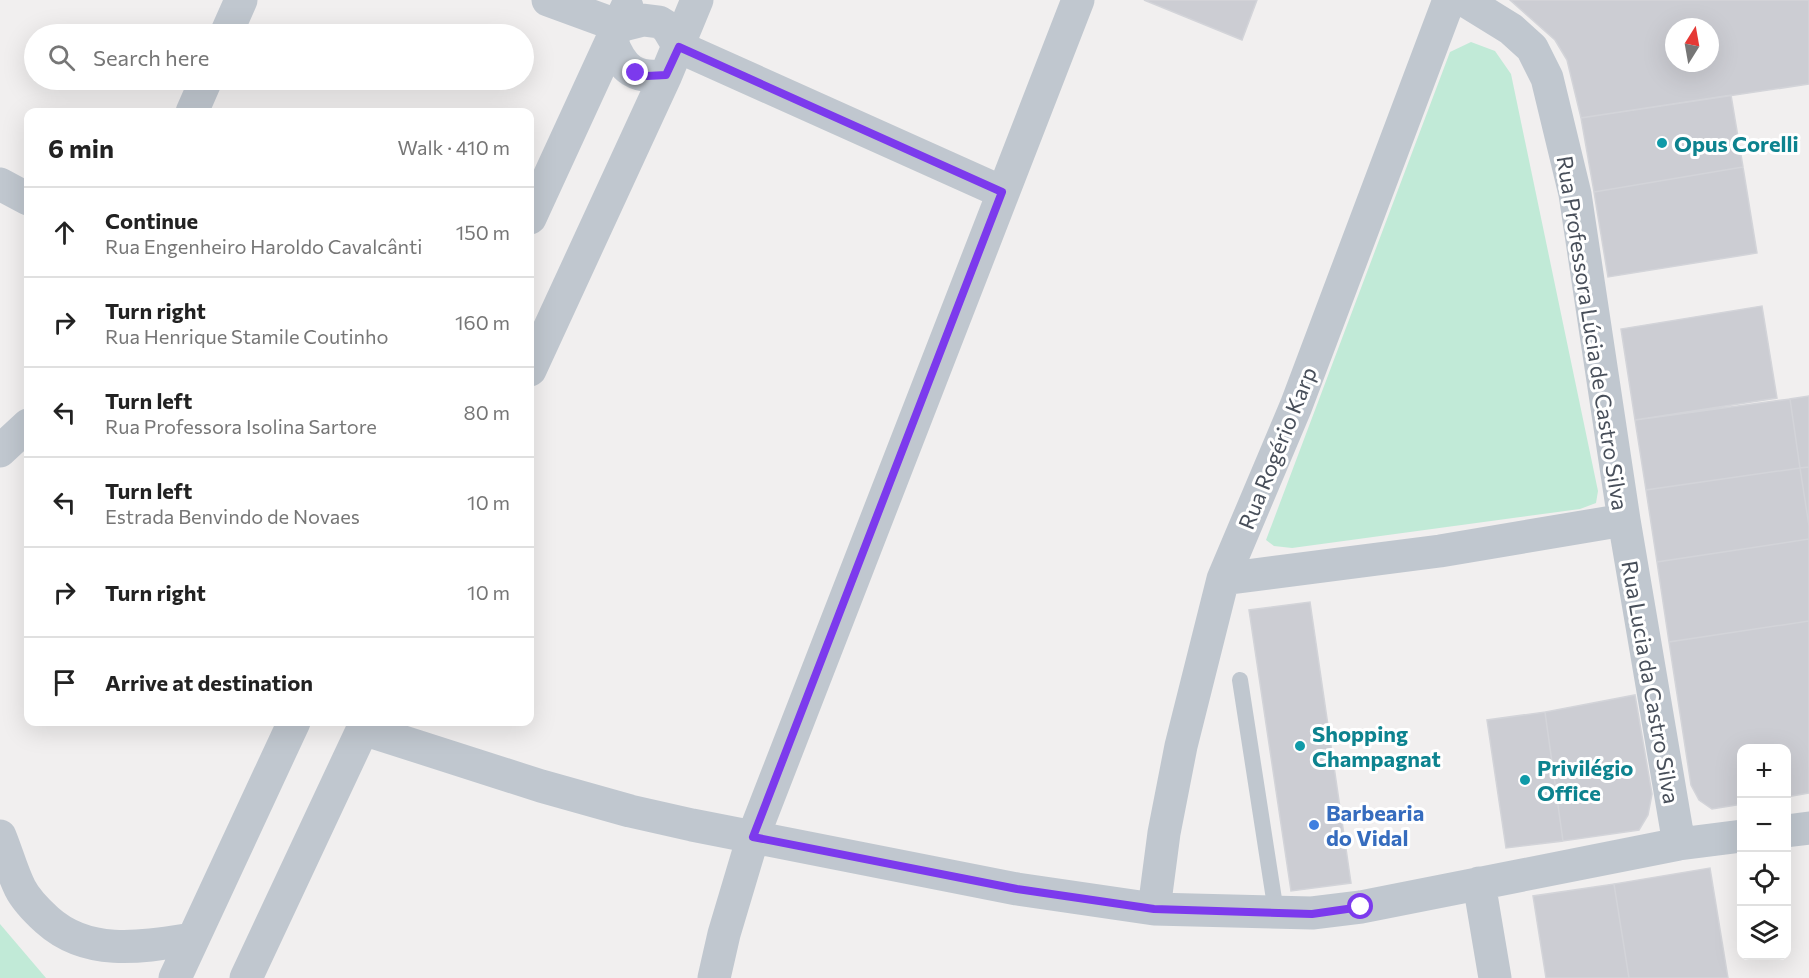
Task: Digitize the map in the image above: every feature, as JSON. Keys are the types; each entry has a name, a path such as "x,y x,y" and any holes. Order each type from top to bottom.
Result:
{"street":[{"path":"230,24 241,0"},
{"path":"548,0 620,23 644,20 659,22 667,27 672,61"},
{"path":"534,361 672,61 697,0"},
{"path":"714,978 724,934 753,837 1078,0"},
{"name":"Rua Rogério Karp","path":"1154,909 1164,833 1181,746 1223,579 1296,406 1449,0"},
{"name":"Rua Professora Lúcia de Castro Silva","path":"1223,579 1440,551 1624,520 1575,194 1547,78 1532,48 1511,29 1464,0"},
{"path":"620,23 618,58 625,66 636,73 647,76 672,61"},
{"path":"534,209 620,23"},
{"path":"672,61 1002,192"},
{"path":"194,108 202,90"},
{"path":"0,184 24,197"},
{"path":"0,451 24,429"},
{"name":"Rua Lucia da Castro Silva","path":"1624,520 1679,844"},
{"path":"175,978 292,726"},
{"path":"246,978 365,726"},
{"path":"368,726 541,786 692,825 1017,889 1154,909 1312,914 1361,907 1679,844 1737,837"},
{"path":"1791,830 1809,828"},
{"path":"0,836 20,888 35,909 56,928 77,940 107,946 139,947 192,939"},
{"path":"1479,884 1495,978"}],"lane":[{"path":"1240,680 1276,912"}],"green space":[{"path":"1471,42 1495,51 1511,74 1598,491 1596,503 1580,509 1292,548 1274,546 1266,540 1450,52"},
{"path":"0,924 46,978 0,978"}],"building":[{"path":"1144,0 1257,0 1242,40"},
{"path":"1510,0 1809,0 1809,84 1581,118 1567,60 1555,40"},
{"name":"Opus Corelli","path":"1731,95 1743,167 1594,192 1581,118"},
{"path":"1743,167 1757,253 1608,277 1594,192"},
{"path":"1762,306 1777,398 1635,420 1621,329"},
{"path":"1809,396 1809,467 1800,468 1790,399"},
{"path":"1790,399 1800,468 1646,490 1635,420"},
{"path":"1809,467 1809,526 1800,468"},
{"path":"1800,468 1809,539 1657,562 1646,490"},
{"path":"1809,539 1809,621 1669,642 1657,562"},
{"name":"Shopping Champagnat","path":"1310,602 1351,883 1291,891 1249,610"},
{"path":"1809,621 1809,793 1791,796 1791,744 1737,744 1737,805 1712,809 1699,800 1691,785 1669,642"},
{"path":"1635,695 1652,794 1648,815 1639,830 1563,841 1545,712"},
{"name":"Privilégio Office","path":"1545,712 1563,841 1506,848 1487,720"},
{"path":"1710,868 1728,978 1629,978 1614,884"},
{"path":"1614,884 1629,978 1546,978 1533,896"}],"place":[{"name":"Opus Corelli","path":"1662,143"},
{"name":"Shopping Champagnat","path":"1300,746"},
{"name":"Privilégio Office","path":"1525,780"},
{"name":"Barbearia do Vidal","path":"1314,825"}],"route":[{"path":"636,73 656,77 666,75 679,47 1002,192 753,837 1017,889 1154,909 1312,914 1361,907"}]}
